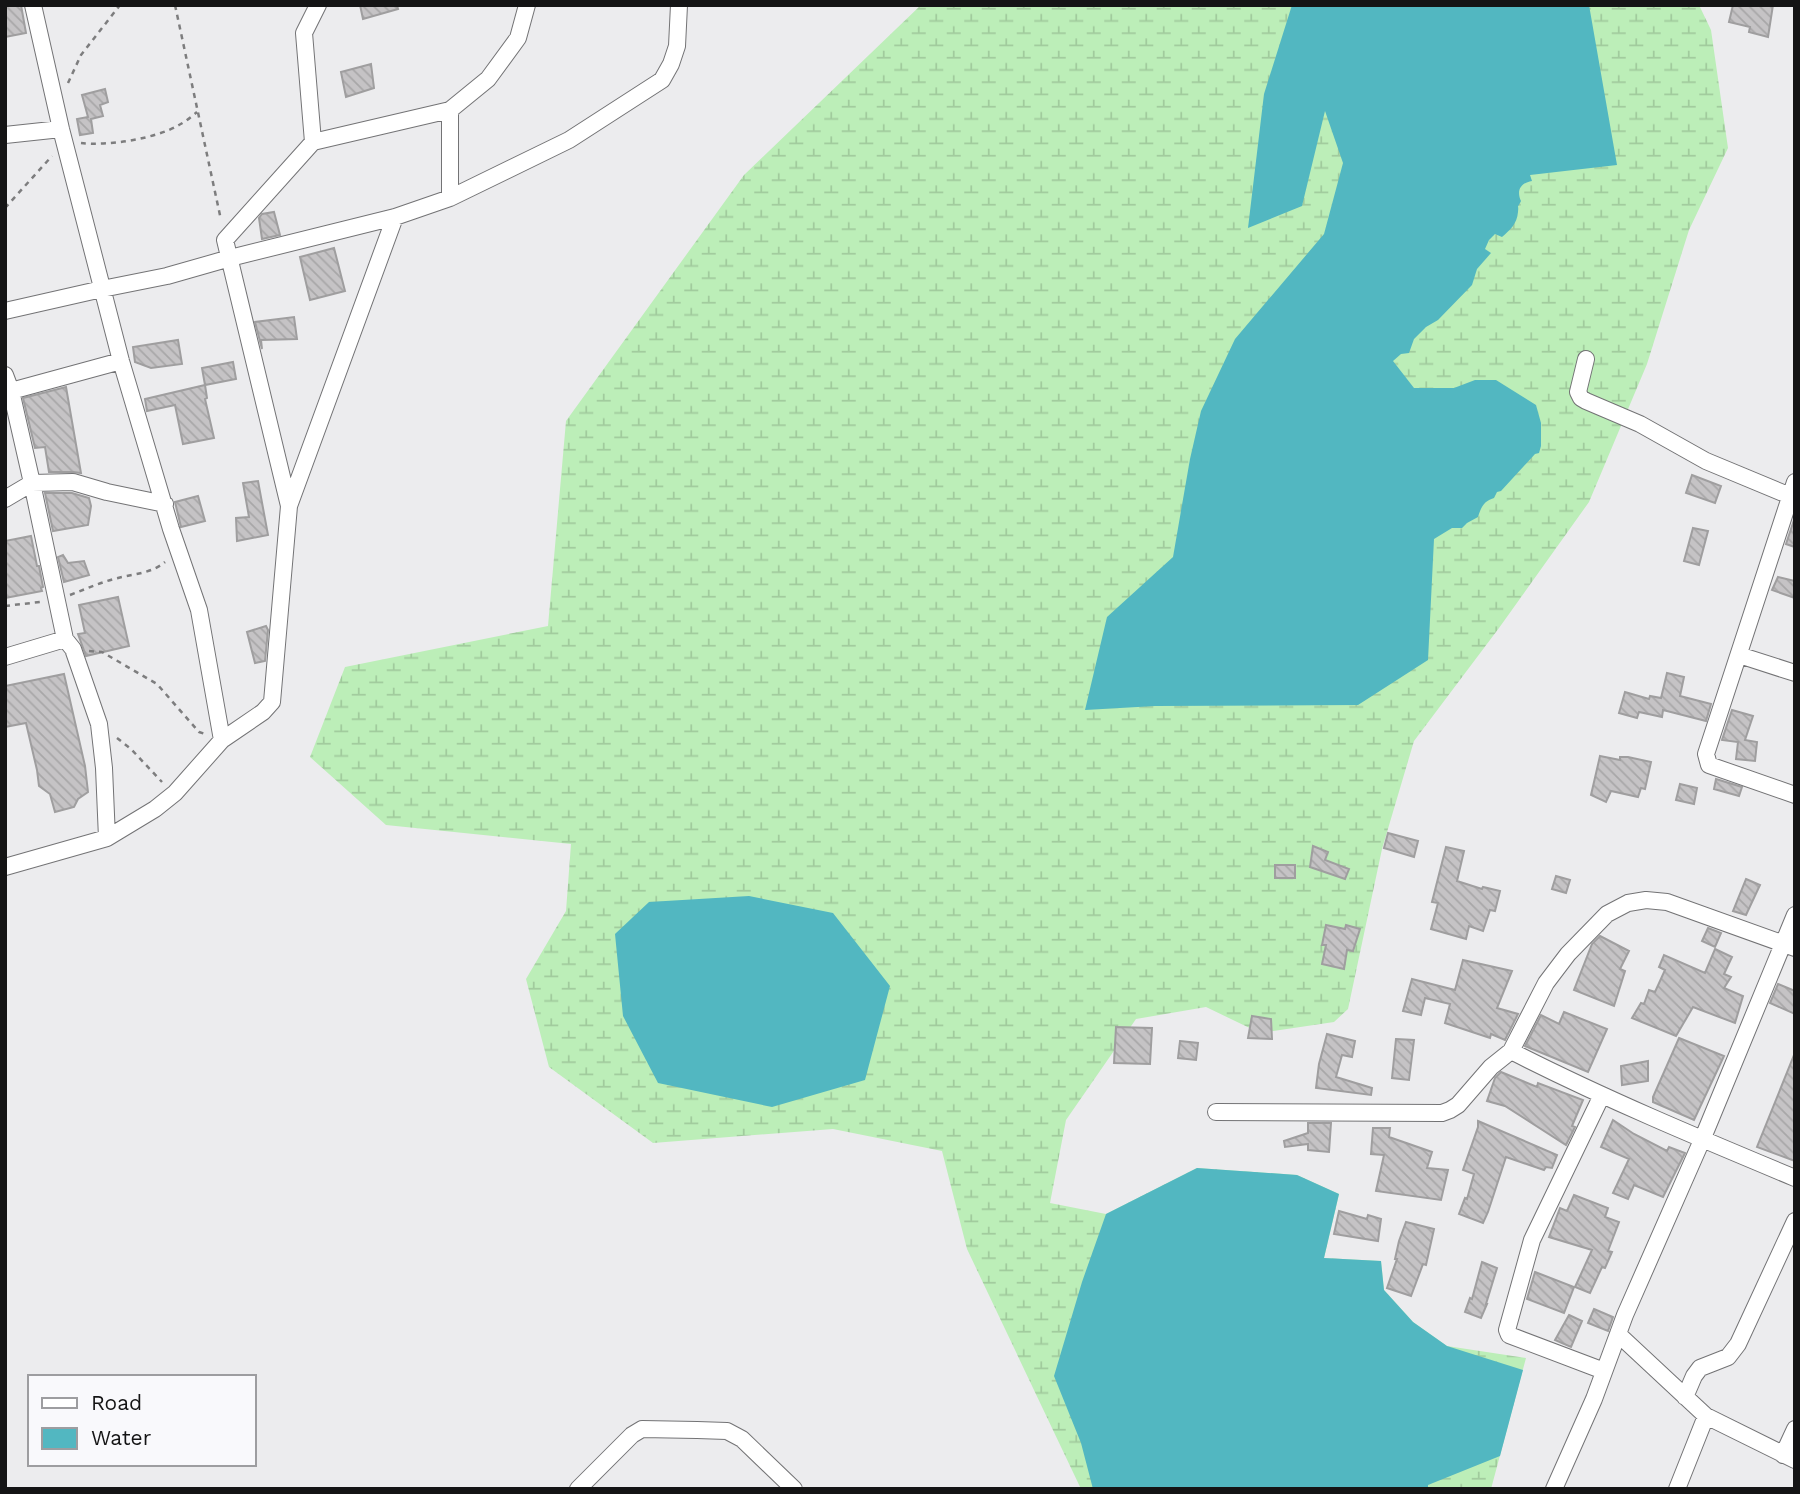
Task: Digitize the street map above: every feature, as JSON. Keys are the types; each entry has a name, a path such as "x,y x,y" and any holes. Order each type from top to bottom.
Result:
{"street":[{"path":"33,5 63,136 121,361 178,551 199,610 222,740"},
{"path":"313,142 304,33 318,5"},
{"path":"289,506 225,240 313,142 450,110 488,79 518,38 527,5"},
{"path":"5,311 167,276 395,217 450,198 569,140 662,80 677,46 679,5"},
{"path":"450,110 450,198"},
{"path":"5,135 63,136"},
{"path":"5,867 107,838 155,809 175,793 222,740 263,712 272,702 289,506 395,217"},
{"path":"1586,359 1578,392 1581,398 1640,424 1706,461 1793,492 1706,760 1709,765 1795,795"},
{"path":"107,838 99,724 69,644 57,601 8,383 121,361"},
{"path":"5,499 32,483 73,482 165,505"},
{"path":"5,657 69,644"},
{"path":"1739,655 1795,673"},
{"path":"1216,1112 1442,1113 1450,1110 1458,1105 1491,1067 1511,1051 1546,984 1568,954 1607,914 1628,904 1646,900 1667,902 1789,946"},
{"path":"1554,1489 1618,1334 1789,946 1795,915"},
{"path":"1511,1051 1702,1140 1795,1178"},
{"path":"1602,1095 1532,1240 1507,1330 1509,1335 1604,1371"},
{"path":"1685,1397 1700,1368 1728,1357 1738,1344 1795,1221"},
{"path":"1618,1334 1706,1416 1789,1457 1795,1429"},
{"path":"1677,1489 1706,1416"},
{"path":"578,1489 632,1435 642,1429 733,1433 794,1489"}],"path":[{"path":"64,90 81,55 120,5"},
{"path":"175,5 225,240"},
{"path":"5,208 63,136 90,144 134,141 177,126 197,112"},
{"path":"5,606 57,601 117,578 143,573 161,565 178,551"},
{"path":"69,644 102,652 157,684 199,732 222,740"},
{"path":"99,724 131,749 158,779 175,793"}],"green space":[{"path":"921,5 1699,5 1711,30 1728,148 1689,230 1647,364 1589,502 1414,741 1382,849 1348,1009 1334,1022 1260,1033 1206,1007 1136,1019 1066,1120 1050,1203 1106,1214 1197,1168 1297,1175 1339,1194 1324,1258 1381,1261 1384,1290 1413,1322 1447,1346 1526,1358 1491,1489 1081,1489 967,1249 942,1151 833,1129 653,1143 549,1067 526,979 566,911 571,844 386,825 310,757 345,667 548,626 566,421 744,175"}],"water":[{"path":"1292,5 1589,5 1617,165 1530,175 1532,181 1522,185 1519,190 1521,201 1515,223 1502,237 1495,234 1489,240 1485,249 1491,253 1477,269 1472,285 1438,320 1414,339 1409,353 1401,354 1393,361 1414,388 1454,388 1475,380 1496,380 1536,405 1541,423 1539,453 1497,492 1494,498 1485,503 1478,517 1462,528 1452,528 1434,539 1428,660 1358,705 1155,706 1085,710 1107,617 1173,557 1201,411 1235,339 1324,234 1343,163 1325,111 1302,206 1248,228 1264,94"},
{"path":"749,896 833,913 890,986 865,1080 772,1107 658,1083 623,1016 615,934 649,902"},
{"path":"1197,1168 1297,1175 1339,1194 1324,1258 1381,1261 1384,1290 1413,1322 1447,1346 1523,1370 1500,1456 1428,1485 1428,1489 1093,1489 1081,1443 1054,1376 1082,1282 1106,1214"}],"building":[{"path":"5,5 21,5 26,33 5,37"},
{"path":"360,5 397,5 398,9 363,19"},
{"path":"1733,5 1773,5 1768,37 1749,32 1750,27 1729,22"},
{"path":"371,64 374,88 346,97 341,72"},
{"path":"105,89 108,102 100,105 103,116 91,119 93,133 80,135 77,119 88,117 82,95"},
{"path":"274,212 280,235 262,239 259,218 262,214"},
{"path":"334,248 345,291 310,300 300,257"},
{"path":"294,317 297,339 261,340 262,349 255,322"},
{"path":"178,340 182,364 151,368 135,362 133,347"},
{"path":"233,362 236,379 205,385 202,368"},
{"path":"205,385 205,399 214,438 183,444 175,405 147,411 145,399"},
{"path":"66,387 81,473 49,472 45,447 35,448 23,398"},
{"path":"1692,475 1721,486 1715,503 1686,493"},
{"path":"258,481 268,535 237,541 236,518 249,517 243,483"},
{"path":"45,493 72,493 89,498 91,506 88,525 53,531"},
{"path":"198,496 205,521 181,527 175,502"},
{"path":"1795,517 1795,547 1786,544"},
{"path":"1693,528 1708,531 1699,565 1684,561"},
{"path":"31,536 42,591 5,598 5,541"},
{"path":"63,555 68,563 84,561 89,575 64,582 58,557"},
{"path":"1778,577 1795,581 1795,598 1772,590"},
{"path":"118,597 129,646 86,656 78,634 85,633 79,605"},
{"path":"266,626 268,630 265,661 255,663 247,632"},
{"path":"1667,673 1684,677 1680,696 1711,704 1706,721 1663,710 1662,717 1639,712 1637,718 1619,713 1625,692 1649,699 1650,696 1661,698"},
{"path":"64,674 85,766 88,792 78,799 74,807 55,812 50,794 39,786 26,723 5,727 5,686"},
{"path":"1732,710 1753,716 1745,740 1757,742 1755,761 1736,759 1738,742 1722,740"},
{"path":"1600,756 1620,760 1620,757 1628,757 1651,762 1645,789 1641,788 1638,797 1611,791 1606,802 1591,795"},
{"path":"1716,779 1742,787 1739,796 1714,789"},
{"path":"1680,784 1697,788 1694,804 1676,800"},
{"path":"1388,833 1418,841 1414,857 1384,848"},
{"path":"1313,846 1328,852 1325,860 1349,869 1345,879 1310,867"},
{"path":"1446,847 1464,851 1457,881 1482,889 1500,891 1495,911 1490,910 1483,931 1469,926 1466,939 1431,929 1438,903 1432,902"},
{"path":"1275,865 1295,865 1295,878 1275,878"},
{"path":"1556,876 1570,880 1566,893 1552,889"},
{"path":"1746,879 1760,885 1746,915 1733,911"},
{"path":"1326,925 1345,929 1346,925 1360,929 1353,951 1347,950 1344,969 1322,964"},
{"path":"1708,928 1721,933 1715,947 1702,941"},
{"path":"1600,936 1629,951 1620,969 1625,971 1614,1006 1574,990 1592,944"},
{"path":"1715,949 1732,957 1724,974 1731,977 1724,988 1743,996 1735,1023 1693,1007 1676,1036 1632,1018 1641,1003 1644,1004 1649,990 1655,992 1665,970 1659,967 1664,955 1705,973"},
{"path":"1463,960 1512,971 1497,1008 1518,1014 1505,1040 1491,1034 1490,1038 1445,1023 1450,1004 1425,998 1421,1015 1403,1011 1412,979 1455,990"},
{"path":"1778,984 1795,991 1795,1014 1770,1003"},
{"path":"1564,1012 1607,1029 1588,1072 1525,1046 1541,1015 1559,1024"},
{"path":"1252,1016 1271,1019 1272,1039 1248,1038"},
{"path":"1116,1027 1152,1028 1150,1064 1114,1063"},
{"path":"1327,1034 1355,1041 1352,1057 1342,1055 1336,1077 1372,1088 1371,1095 1316,1088"},
{"path":"1679,1038 1724,1056 1694,1120 1653,1102"},
{"path":"1396,1039 1414,1040 1409,1080 1392,1078"},
{"path":"1180,1041 1198,1043 1196,1060 1178,1058"},
{"path":"1795,1056 1795,1161 1757,1147"},
{"path":"1648,1061 1648,1081 1622,1085 1621,1066"},
{"path":"1501,1072 1537,1087 1538,1083 1583,1100 1566,1145 1505,1106 1487,1101 1495,1078"},
{"path":"1613,1120 1667,1151 1669,1147 1685,1153 1663,1197 1634,1185 1628,1199 1613,1193 1629,1159 1601,1147"},
{"path":"1478,1121 1557,1155 1552,1168 1546,1167 1544,1170 1506,1157 1483,1223 1459,1214 1465,1198 1467,1199 1474,1174 1463,1170"},
{"path":"1308,1123 1331,1123 1329,1152 1308,1150 1308,1144 1285,1147 1284,1141 1308,1133"},
{"path":"1373,1128 1390,1128 1389,1137 1432,1152 1427,1168 1448,1170 1441,1200 1376,1191 1384,1155 1371,1154"},
{"path":"1574,1195 1608,1208 1605,1217 1619,1222 1608,1251 1612,1252 1590,1293 1575,1287 1592,1250 1549,1237 1560,1208 1567,1211"},
{"path":"1339,1211 1367,1219 1368,1215 1381,1219 1378,1241 1334,1234"},
{"path":"1406,1222 1434,1229 1426,1265 1423,1264 1411,1296 1387,1288"},
{"path":"1482,1262 1497,1268 1481,1318 1465,1312 1470,1298 1472,1299"},
{"path":"1535,1272 1574,1287 1564,1313 1527,1299"},
{"path":"1594,1309 1613,1317 1608,1331 1588,1323"},
{"path":"1569,1315 1582,1321 1571,1347 1555,1340"}]}
